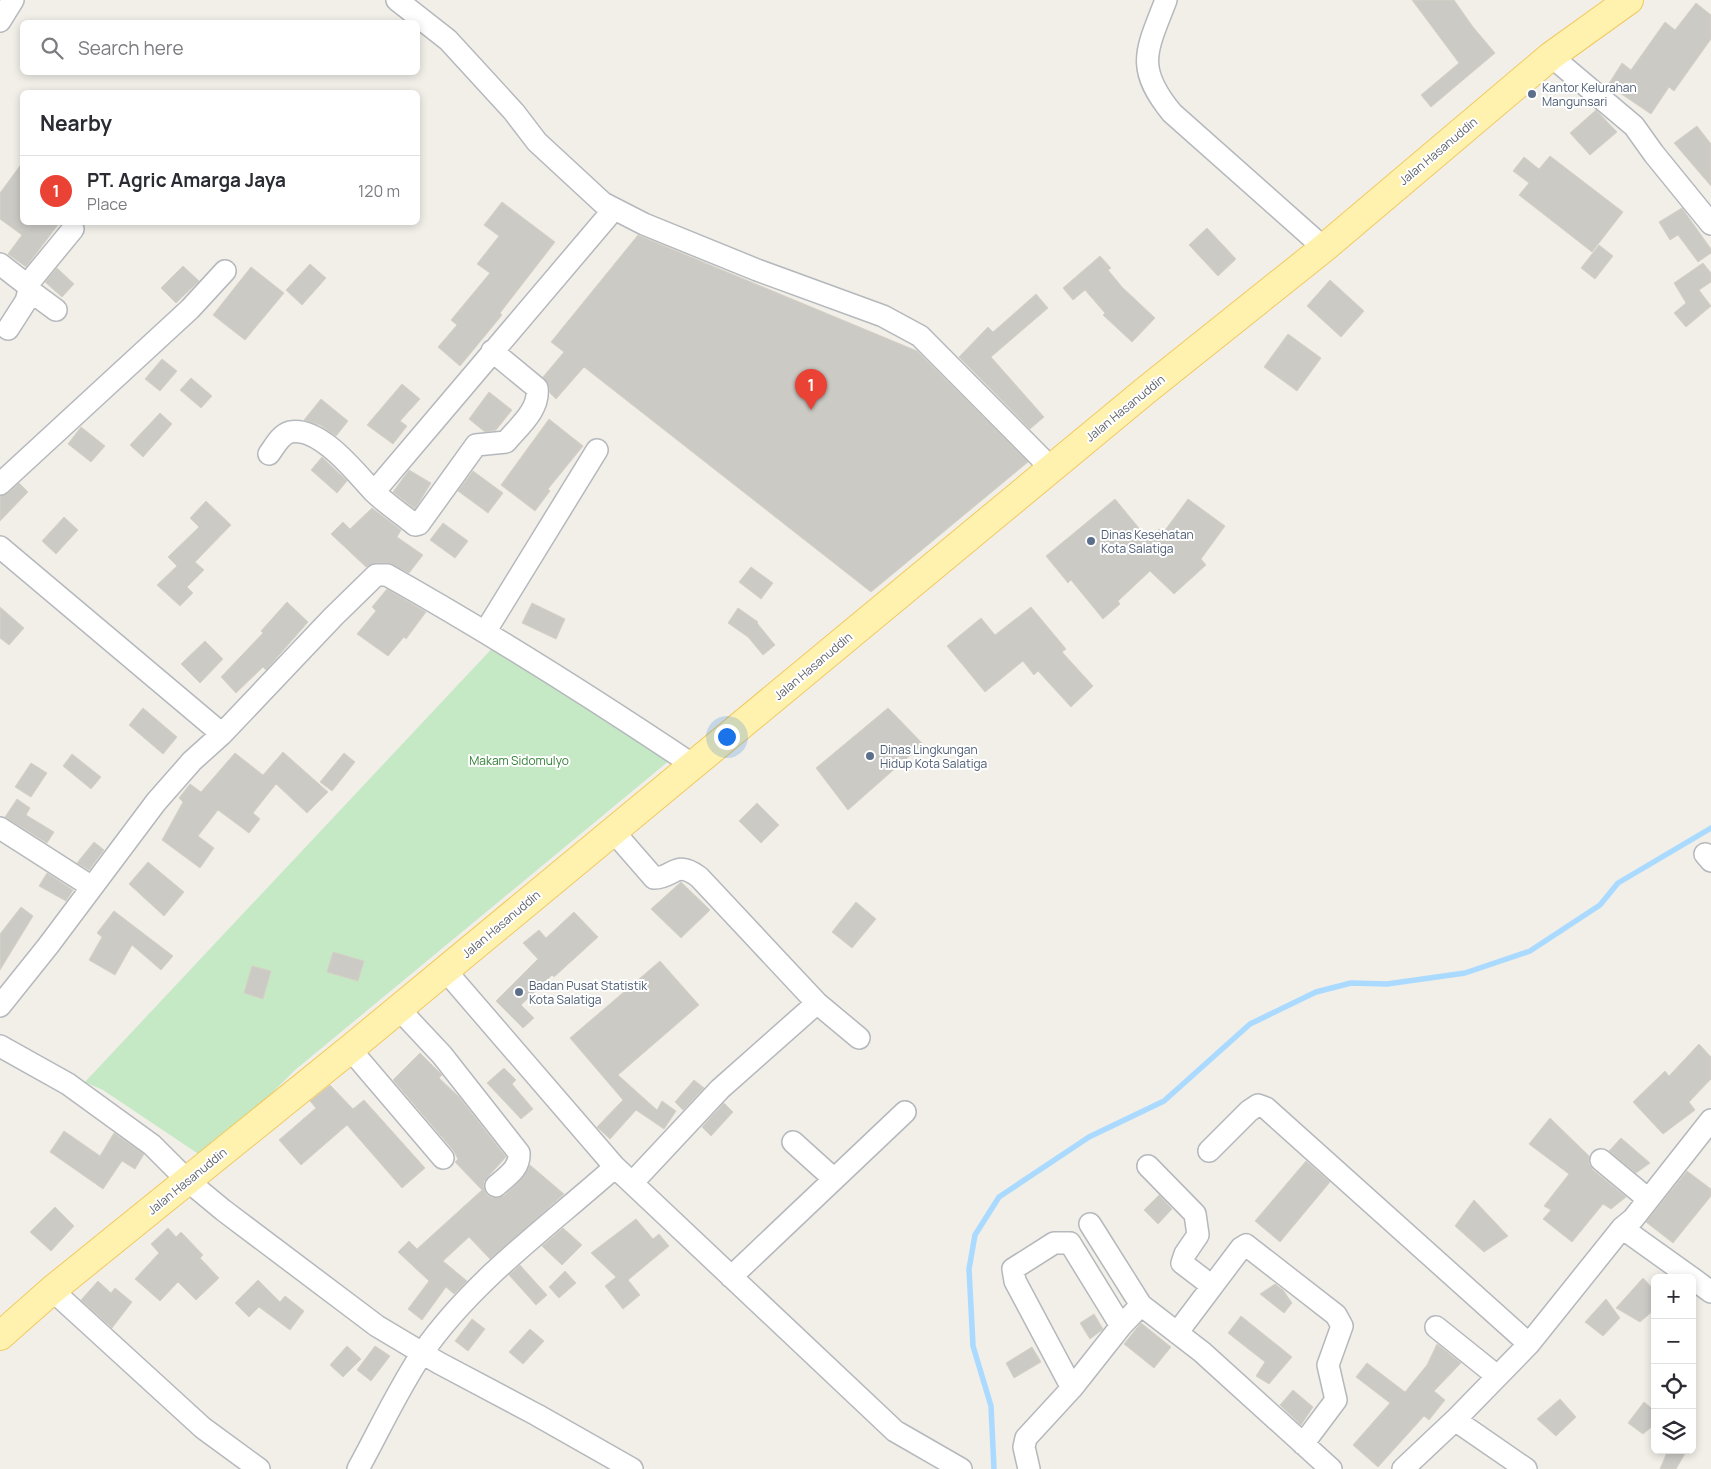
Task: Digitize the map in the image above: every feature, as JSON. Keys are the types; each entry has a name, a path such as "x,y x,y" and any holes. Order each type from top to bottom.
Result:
{"main road":[{"name":"Jalan Hasanuddin","path":"0,1336 52,1290 350,1049 1051,468 1324,248 1557,51 1629,0"}],"street":[{"path":"0,21 13,0"},
{"path":"397,0 448,40 514,112 538,142 603,203 644,224 757,270 883,316 920,336 1051,468"},
{"path":"1166,0 1147,51 1147,71 1159,97 1172,113 1324,248"},
{"path":"1557,51 1634,126 1654,154 1711,224"},
{"path":"374,492 614,208"},
{"path":"8,329 26,301 28,287 73,229"},
{"path":"0,264 56,310"},
{"path":"0,484 190,308 225,271"},
{"path":"269,454 283,436 290,432 300,432 317,439 349,462 374,492 415,525 419,524 476,445 506,442 530,414 537,401 536,388 492,351"},
{"path":"485,632 597,450"},
{"path":"3,554 222,734"},
{"path":"0,1006 156,802 192,761 222,734 333,617 376,575 387,575 563,678 693,765"},
{"path":"0,828 92,887"},
{"path":"613,831 654,878 680,868 692,871 699,876 817,1002 859,1038"},
{"path":"445,970 615,1167 895,1431 961,1469"},
{"path":"632,1183 720,1089 817,1002"},
{"path":"398,1008 442,1055 519,1153 518,1164 515,1169 496,1186"},
{"path":"0,1046 68,1084 152,1146 188,1181 377,1326 422,1353 632,1469"},
{"path":"350,1049 443,1158"},
{"path":"1209,1151 1249,1110 1258,1106 1266,1108 1529,1344"},
{"path":"731,1277 905,1112"},
{"path":"1402,1469 1455,1420 1529,1344 1622,1228 1633,1219 1711,1120"},
{"path":"793,1142 834,1179"},
{"path":"1601,1160 1648,1199"},
{"path":"1148,1166 1195,1214 1198,1236 1185,1254 1182,1263 1212,1286"},
{"path":"358,1469 422,1353 448,1321 499,1268 615,1167"},
{"path":"1090,1224 1141,1305 1202,1352 1331,1469"},
{"path":"1622,1228 1686,1274"},
{"path":"1072,1388 1015,1280 1013,1269 1054,1243 1070,1243 1121,1326"},
{"path":"1177,1333 1246,1245 1336,1314 1342,1326 1328,1365 1336,1400 1303,1444"},
{"path":"1696,1281 1711,1292"},
{"path":"52,1290 203,1428 259,1469"},
{"path":"1028,1469 1024,1448 1026,1438 1072,1388 1121,1326 1141,1305"},
{"path":"1436,1327 1497,1376"},
{"path":"1455,1420 1525,1469"}],"green space":[{"name":"Makam Sidomulyo","path":"500,640 676,755 295,1070 206,1159 103,1090 85,1082"}],"building":[{"path":"1412,0 1454,0 1495,53 1431,107 1421,95 1459,63"},
{"path":"1696,3 1711,15 1711,39 1674,91 1669,87 1651,114 1608,85 1622,63 1631,70 1665,22 1675,30"},
{"path":"1596,110 1617,132 1590,155 1570,133"},
{"path":"1697,126 1711,144 1711,186 1674,143"},
{"path":"1550,156 1623,212 1592,252 1519,195 1529,183 1513,171 1524,157 1539,169"},
{"path":"20,166 20,225 58,225 26,267 8,254 22,235 0,219 0,193"},
{"path":"502,202 555,242 500,313 502,315 460,366 438,347 457,325 451,320 490,273 477,264 499,236 484,225"},
{"path":"1682,208 1711,249 1711,253 1698,262 1678,235 1670,240 1659,222"},
{"path":"1207,228 1236,259 1218,276 1189,245"},
{"path":"638,235 917,351 1028,462 871,592 584,367 556,399 550,393 548,383 543,377 564,352 551,342"},
{"path":"1599,245 1613,256 1595,279 1581,268"},
{"path":"1100,256 1111,268 1108,270 1122,287 1155,318 1132,342 1103,315 1105,313 1085,290 1073,300 1063,288"},
{"path":"1703,263 1711,273 1711,282 1699,290 1711,306 1686,327 1674,313 1686,303 1674,283"},
{"path":"310,264 326,278 302,305 286,290"},
{"path":"183,266 199,281 176,303 161,288"},
{"path":"251,267 284,293 245,340 213,315"},
{"path":"57,268 74,284 62,297 45,282"},
{"path":"1330,280 1364,311 1341,337 1307,306"},
{"path":"1036,294 1048,308 991,357 1044,417 1030,429 959,357 988,327 993,332"},
{"path":"1288,334 1321,358 1297,391 1264,367"},
{"path":"162,359 177,371 160,391 145,379"},
{"path":"191,378 212,396 201,408 180,390"},
{"path":"402,384 420,399 400,421 407,426 393,444 367,425"},
{"path":"489,392 512,410 496,430 485,432 469,419"},
{"path":"321,399 348,421 336,436 320,425 304,420"},
{"path":"160,413 172,424 143,457 130,445"},
{"path":"549,419 583,446 548,489 550,491 535,511 501,485"},
{"path":"81,427 105,446 91,462 68,444"},
{"path":"322,457 347,481 337,493 311,470"},
{"path":"409,470 431,483 415,509 393,492"},
{"path":"473,471 503,493 488,513 458,491"},
{"path":"19,483 28,492 0,521 0,496 8,493"},
{"path":"1115,499 1148,539 1159,529 1163,533 1188,499 1225,526 1201,559 1206,565 1174,594 1150,571 1118,601 1120,604 1103,619 1071,580 1068,583 1046,556"},
{"path":"206,501 231,525 195,562 204,570 187,587 193,593 180,606 157,585 177,566 168,557 199,527 190,518"},
{"path":"372,508 401,530 397,537 423,555 409,573 387,563 375,563 366,567 331,534 343,522 350,529"},
{"path":"64,517 78,530 56,554 42,541"},
{"path":"443,523 468,541 455,558 430,540"},
{"path":"751,567 773,583 761,599 739,582"},
{"path":"387,589 426,612 406,639 404,637 388,656 357,634 376,611 372,607"},
{"path":"287,602 308,622 266,670 263,667 236,693 221,677 263,633 261,631"},
{"path":"532,603 565,619 556,639 522,623"},
{"path":"0,607 24,628 9,645 0,638"},
{"path":"1031,607 1066,649 1062,652 1093,686 1071,707 1038,671 1034,675 1023,661 985,692 947,646 981,618 995,635"},
{"path":"738,608 758,622 775,645 763,655 748,637 728,623"},
{"path":"205,641 223,659 200,683 181,664"},
{"path":"143,708 177,737 163,754 129,725"},
{"name":"Dinas Lingkungan Hidup Kota Salatiga","path":"888,708 923,744 848,810 816,768"},
{"path":"283,752 328,792 307,813 276,784 253,813 260,819 249,833 218,810 198,836 214,848 200,868 162,840 183,802 179,798 190,784 201,792 235,753 263,775"},
{"path":"344,753 355,762 332,791 320,782"},
{"path":"72,754 101,777 91,789 63,766"},
{"path":"31,763 47,773 31,797 15,787"},
{"path":"17,799 30,808 26,815 54,832 47,843 5,817"},
{"path":"757,803 779,825 761,843 739,821"},
{"path":"94,842 104,850 89,870 77,863"},
{"path":"148,862 184,892 164,916 129,884"},
{"path":"47,873 73,890 66,901 39,886"},
{"path":"681,882 710,910 681,938 651,909"},
{"path":"856,902 876,919 852,948 832,932"},
{"path":"21,907 33,916 0,970 0,934"},
{"path":"114,911 173,956 161,970 132,945 115,975 89,960 102,937 97,933"},
{"path":"574,912 598,937 554,977 552,975 521,1005 534,1018 523,1028 496,1001 538,959 523,943 539,930 546,938"},
{"path":"333,952 364,961 358,981 327,972"},
{"path":"660,961 699,1005 618,1075 657,1110 662,1101 676,1111 664,1129 636,1110 610,1139 597,1127 623,1100 570,1038"},
{"path":"252,966 271,971 263,999 244,993"},
{"path":"1699,1044 1711,1057 1711,1079 1689,1102 1695,1110 1663,1134 1633,1102 1665,1071 1669,1076"},
{"path":"420,1053 442,1075 439,1078 459,1097 506,1157 484,1181 487,1195 492,1198 504,1196 522,1179 530,1165 564,1194 490,1259 469,1237 443,1261 467,1281 454,1294 446,1287 422,1320 408,1309 429,1281 398,1252 409,1241 417,1249 482,1190 455,1162 458,1159 453,1150 393,1080"},
{"path":"504,1068 516,1080 512,1084 533,1109 521,1119 487,1083"},
{"path":"694,1080 704,1088 683,1110 675,1102"},
{"path":"330,1085 353,1109 364,1100 425,1168 402,1188 347,1125 301,1165 279,1140 316,1108 310,1101"},
{"path":"724,1103 733,1112 711,1136 702,1127"},
{"path":"1550,1118 1589,1156 1589,1164 1593,1170 1626,1197 1611,1209 1603,1204 1572,1242 1543,1219 1551,1210 1544,1206 1569,1174 1529,1144"},
{"path":"64,1131 100,1156 114,1133 144,1154 135,1169 122,1161 103,1189 50,1152"},
{"path":"1621,1138 1650,1163 1636,1173 1609,1151"},
{"path":"1306,1161 1330,1182 1280,1242 1255,1221"},
{"path":"1687,1171 1711,1189 1711,1196 1673,1243 1646,1222"},
{"path":"1159,1195 1172,1209 1158,1224 1144,1210"},
{"path":"1474,1200 1508,1236 1484,1252 1455,1226"},
{"path":"55,1207 74,1226 51,1251 30,1232"},
{"path":"636,1219 653,1239 659,1234 669,1246 628,1280 640,1295 623,1309 605,1286 616,1277 591,1253"},
{"path":"168,1228 176,1237 181,1232 203,1255 200,1258 219,1278 196,1300 178,1282 160,1301 135,1279 159,1253 151,1244"},
{"path":"563,1228 582,1245 562,1265 542,1246"},
{"path":"520,1265 547,1295 536,1305 509,1275"},
{"path":"565,1271 576,1283 559,1298 549,1287"},
{"path":"1643,1278 1651,1287 1651,1312 1640,1322 1616,1308"},
{"path":"258,1280 280,1302 285,1296 304,1311 290,1330 259,1307 249,1317 235,1303"},
{"path":"98,1281 111,1293 115,1288 132,1302 112,1328 81,1300"},
{"path":"1275,1284 1283,1290 1292,1303 1284,1313 1260,1294"},
{"path":"1606,1299 1620,1318 1603,1336 1585,1322"},
{"path":"1094,1314 1103,1329 1090,1339 1080,1323"},
{"path":"1241,1316 1292,1357 1269,1384 1256,1376 1265,1362 1228,1333"},
{"path":"472,1319 485,1329 468,1351 455,1341"},
{"path":"1141,1323 1171,1347 1154,1368 1124,1344"},
{"path":"530,1329 544,1341 523,1364 509,1352"},
{"path":"1437,1344 1461,1363 1434,1391 1445,1400 1429,1420 1424,1416 1378,1467 1353,1445 1390,1403 1356,1377 1367,1363 1405,1392 1427,1365"},
{"path":"347,1346 361,1359 343,1377 330,1365"},
{"path":"375,1346 390,1356 371,1381 357,1370"},
{"path":"1032,1347 1041,1362 1014,1378 1006,1363"},
{"path":"1293,1390 1313,1407 1301,1425 1280,1405"},
{"path":"1560,1399 1576,1417 1556,1436 1537,1419"},
{"path":"1644,1402 1651,1408 1651,1427 1643,1434 1628,1423"},
{"path":"1666,1454 1685,1454 1676,1469 1660,1469"}],"waterway":[{"path":"994,1469 991,1406 973,1346 969,1269 975,1235 999,1197 1089,1137 1164,1101 1250,1024 1316,992 1351,983 1387,984 1465,973 1530,951 1600,905 1618,883 1711,828"}],"place":[{"name":"Kantor Kelurahan Mangunsari","path":"1532,94"},
{"name":"PT. Agric Amarga Jaya","path":"811,410"},
{"name":"Dinas Kesehatan Kota Salatiga","path":"1091,541"},
{"name":"Dinas Lingkungan Hidup Kota Salatiga","path":"870,756"},
{"name":"Badan Pusat Statistik Kota Salatiga","path":"519,992"}]}
